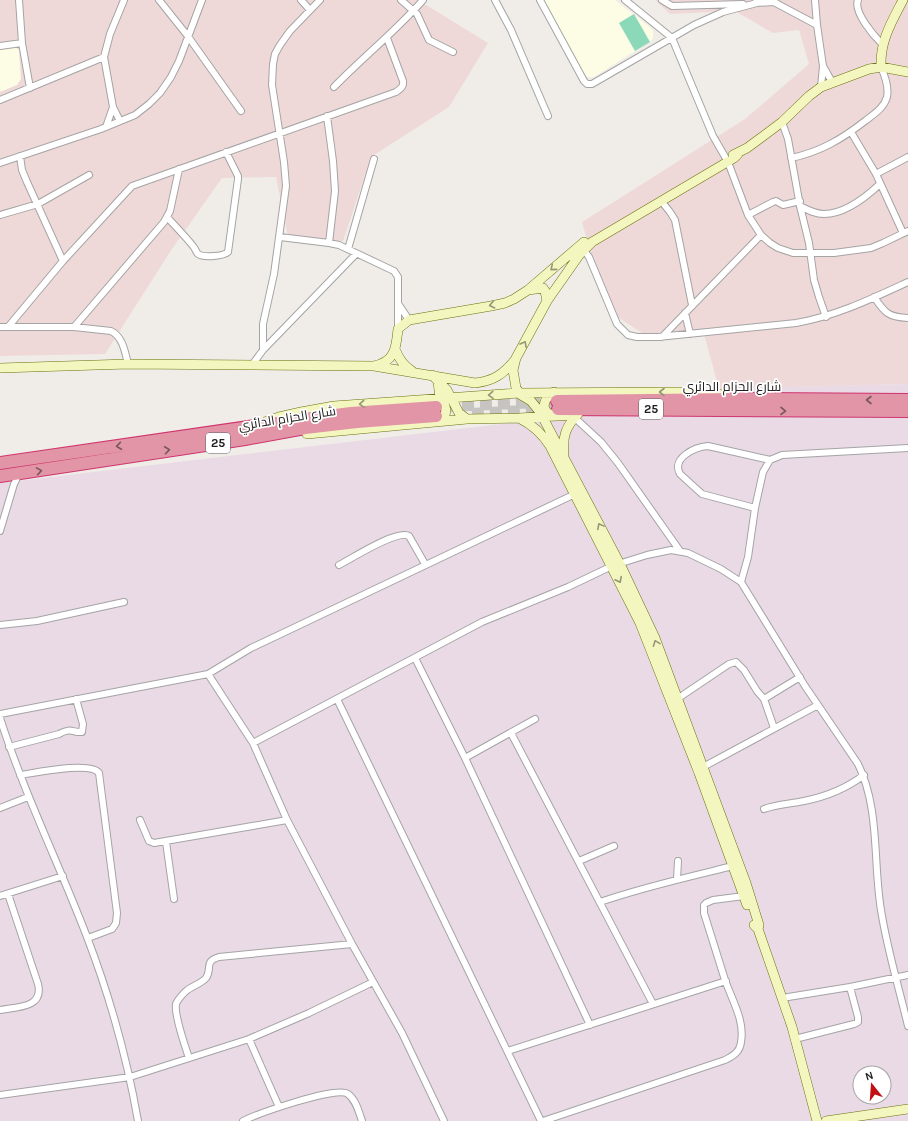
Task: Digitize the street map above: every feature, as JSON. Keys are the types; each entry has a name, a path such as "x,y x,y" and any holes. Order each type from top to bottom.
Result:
{"highway":[{"name":"شارع الحزام الدائري","path":"556,404 743,404 908,400"},
{"name":"شارع الحزام الدائري","path":"743,404 808,411 908,411"},
{"name":"شارع الحزام الدائري","path":"0,463 259,431 306,428 357,422 437,410"},
{"name":"شارع الحزام الدائري","path":"0,476 19,474 259,431"}],"street":[{"path":"19,0 22,43 30,88"},
{"path":"120,121 113,107 104,57 110,34 124,0"},
{"path":"159,0 187,35 241,111"},
{"path":"0,163 106,127 139,112 149,104 160,93 171,77 179,61 187,35 202,0"},
{"path":"301,0 310,10"},
{"path":"263,350 263,324 274,274 280,237 286,177 272,85 273,64 275,54 290,31 320,0"},
{"path":"401,0 420,18 429,40 453,52"},
{"path":"334,87 370,52 387,38 423,0"},
{"path":"495,0 511,30 548,116"},
{"path":"540,0 587,84 597,82 709,18 736,8 757,3"},
{"path":"625,0 672,38 713,136 728,160 748,215 761,235 778,248 792,253 834,253 871,248 906,232 876,174 851,132"},
{"path":"662,0 672,6 757,3 773,1 817,25"},
{"path":"816,0 817,25 824,66 822,86"},
{"path":"858,0 857,8 860,16 882,44"},
{"path":"791,158 834,144 880,110 887,95 887,86 881,67 880,54 882,44 903,0"},
{"path":"8,327 63,260 132,186 396,92 402,87 404,81 387,38"},
{"path":"0,46 22,43"},
{"path":"0,100 104,57"},
{"path":"824,66 832,82"},
{"path":"566,461 534,404 519,393 514,381 513,370 516,358 547,301 581,248 662,202 738,154 782,122 809,96 822,86 861,72 881,67 908,72"},
{"path":"106,127 113,107"},
{"path":"327,116 335,191 329,243"},
{"path":"782,122 786,132 811,253 814,280 826,317"},
{"path":"167,217 199,254 203,256 221,256 228,252 238,180 226,152"},
{"path":"20,156 22,170 63,260"},
{"path":"876,174 908,157"},
{"path":"348,249 374,159"},
{"path":"398,329 409,320 505,303 514,299 528,290 581,248 596,234 728,160"},
{"path":"74,328 167,217 179,169"},
{"path":"0,215 38,204 89,175"},
{"path":"748,215 774,202 778,202 783,205 800,204 816,213 834,213 857,203 880,184"},
{"path":"662,202 675,220 692,305"},
{"path":"662,336 761,235"},
{"path":"280,237 329,243 348,249 394,271 398,277 399,305 395,349 385,363 374,366"},
{"path":"581,248 589,257 617,324 628,335 637,337 690,334 796,323 826,317 908,282"},
{"path":"252,365 263,350 356,254"},
{"path":"528,290 543,288 547,301"},
{"path":"874,297 883,310 890,315 908,318"},
{"path":"399,305 409,320"},
{"path":"684,314 690,334"},
{"path":"0,327 74,328 111,331 116,334 122,342 128,364"},
{"path":"395,349 401,362 405,367 414,373"},
{"path":"0,368 128,364 374,366 414,373 435,379 475,383 484,382 498,377 516,358"},
{"path":"435,379 445,387 452,397 459,413 467,419"},
{"path":"435,379 437,410"},
{"path":"514,381 530,392 577,416 602,442 680,551"},
{"path":"437,410 452,397 530,392"},
{"path":"259,431 279,416 334,406 437,410 467,419 542,416 556,404 709,393 723,394 743,404"},
{"path":"743,404 728,413 711,415 577,416 567,428 563,438 566,461 575,494 616,565 699,773 754,926 758,929"},
{"path":"519,418 532,425 544,437 572,481 655,638 746,883 759,925 758,929 795,1039 817,1121"},
{"path":"755,508 702,494 680,474 678,471 678,465 681,459 690,452 698,448 708,446 770,460"},
{"path":"741,582 748,557 762,472 770,460 782,455 908,448"},
{"path":"0,531 14,484 19,474"},
{"path":"0,714 208,674 251,648 575,494"},
{"path":"339,565 387,539 402,534 409,536 425,564"},
{"path":"253,743 482,622 557,592 616,565 671,550 688,554 721,569 741,582 800,678 864,775 868,789 875,837 881,910 908,1026"},
{"path":"0,625 37,620 124,602"},
{"path":"415,658 465,758 590,1026"},
{"path":"677,699 728,664 736,662 744,670 757,691 764,699 774,728"},
{"path":"208,674 253,743 287,820 352,944 402,1033 444,1121"},
{"path":"764,699 800,678"},
{"path":"9,747 60,734 65,731 70,730 79,733 82,732 83,724 76,699"},
{"path":"336,699 542,1121 726,1060 738,1052 741,1044 741,1028 704,913 704,905 713,900 744,896"},
{"path":"703,767 818,705"},
{"path":"0,718 9,747 28,797 63,876 88,938 112,1010 130,1077 138,1121"},
{"path":"465,758 535,719"},
{"path":"511,733 653,1004"},
{"path":"20,775 40,771 75,768 94,768 99,773 117,913 116,923 112,929 88,938"},
{"path":"764,809 804,801 826,794 853,782 864,775"},
{"path":"0,808 28,797"},
{"path":"140,820 149,841 154,843 287,820"},
{"path":"166,842 174,899"},
{"path":"579,861 614,846"},
{"path":"678,861 678,879"},
{"path":"600,902 625,893 732,866"},
{"path":"0,896 63,876"},
{"path":"0,1010 29,1005 39,994 38,984 8,894"},
{"path":"189,1058 176,1014 176,1005 185,992 204,980 208,974 209,964 213,959 219,957 352,944"},
{"path":"782,998 908,976"},
{"path":"508,1051 590,1026 726,981"},
{"path":"0,1095 130,1077 249,1039 309,1013 373,982"},
{"path":"795,1039 858,1022 850,987"},
{"path":"249,1039 279,1107"},
{"path":"243,1121 279,1107 342,1091 348,1094 356,1105 362,1121"},
{"path":"826,1121 908,1109"}],"shaded area":[{"path":"0,0 425,0 423,3 488,43 449,107 371,157 343,241 289,241 276,177 222,178 170,252 105,354 0,356"},
{"path":"543,0 615,0 651,28 653,31 653,38 651,41 594,77 588,77 583,73"},
{"path":"655,0 908,0 908,384 719,389 704,334 645,335 607,310 582,222 745,119 809,64 799,30 773,33 735,11 670,14"},
{"path":"14,46 19,50 21,79 17,85 0,92 0,48"},
{"path":"908,384 908,1121 0,1121 0,483 543,419 719,389"}],"green space":[{"path":"634,14 650,42 635,51 619,23"}],"tunnel":[{"path":"444,406 540,402"},
{"path":"436,416 558,409"}]}
